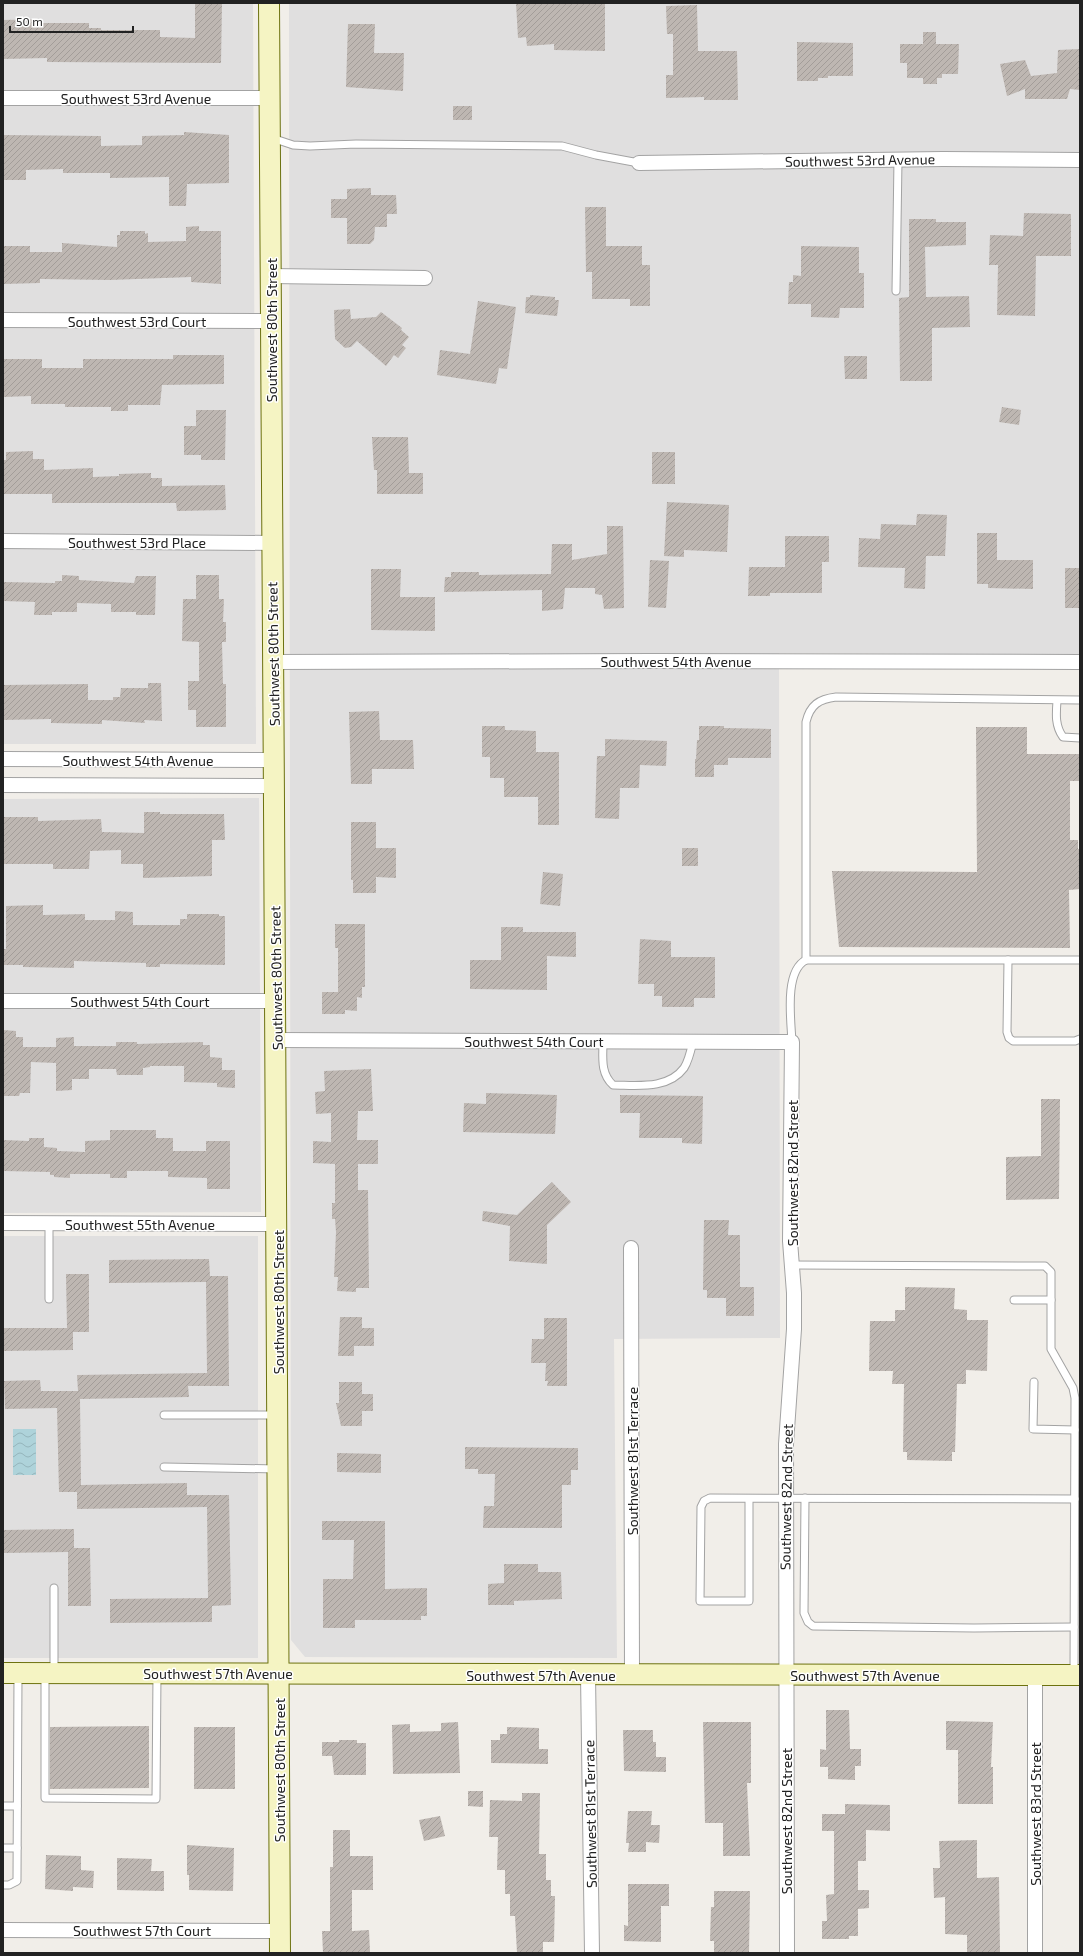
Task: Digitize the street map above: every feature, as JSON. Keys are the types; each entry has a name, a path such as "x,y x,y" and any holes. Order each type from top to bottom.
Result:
{"street":[{"name":"Southwest 80th Street","path":"269,3 270,321 279,1415 280,1953"},
{"name":"Southwest 53rd Avenue","path":"3,98 270,98"},
{"name":"Southwest 53rd Avenue","path":"639,163 898,160 1080,160"},
{"path":"270,276 425,278"},
{"name":"Southwest 53rd Court","path":"3,320 270,321"},
{"name":"Southwest 53rd Place","path":"3,541 272,543"},
{"name":"Southwest 54th Avenue","path":"273,662 652,660 1080,662"},
{"name":"Southwest 54th Avenue","path":"3,759 274,760"},
{"name":"Southwest 54th Avenue","path":"3,785 274,786"},
{"name":"Southwest 54th Court","path":"3,1001 276,1001"},
{"name":"Southwest 54th Court","path":"276,1040 792,1042"},
{"name":"Southwest 82nd Street","path":"787,1953 785,1676 786,1428 794,1329 790,1241 792,1042"},
{"name":"Southwest 55th Avenue","path":"3,1223 277,1224"},
{"name":"Southwest 81st Terrace","path":"631,1248 632,1675"},
{"name":"Southwest 57th Avenue","path":"10,1673 785,1676 1077,1675"},
{"name":"Southwest 81st Terrace","path":"588,1675 592,1953"},
{"name":"Southwest 83rd Street","path":"1035,1675 1035,1953"},
{"name":"Southwest 57th Court","path":"3,1930 280,1931"}],"lane":[{"path":"270,137 293,145 306,146 356,144 562,146 596,155 639,163"},
{"path":"896,291 898,160"},
{"path":"806,960 806,722 813,705 819,700 836,697 1057,701 1080,700"},
{"path":"1057,701 1056,720 1059,731 1063,736 1080,738"},
{"path":"792,1042 792,978 798,966 806,960 1080,960"},
{"path":"1008,960 1007,1032 1009,1038 1013,1041 1075,1041 1080,1039"},
{"path":"603,1041 603,1070 606,1079 613,1085 653,1085 666,1082 683,1069 693,1041"},
{"path":"49,1223 49,1299"},
{"path":"792,1265 1045,1266 1051,1272 1051,1349 1073,1388 1075,1430 1077,1603 1074,1627 1077,1675"},
{"path":"1014,1300 1051,1300"},
{"path":"1034,1382 1033,1429 1075,1430"},
{"path":"164,1415 279,1415"},
{"path":"164,1467 279,1469"},
{"path":"749,1499 749,1601 700,1601 702,1503 710,1498 1075,1499"},
{"path":"805,1498 804,1613 808,1622 814,1626 974,1628 1074,1627"},
{"path":"54,1588 45,1798 156,1799 157,1674"},
{"path":"3,1885 9,1885 17,1881 17,1806 10,1673"},
{"path":"3,1806 17,1806"},
{"path":"3,1848 17,1848"}],"shaded area":[{"path":"3,3 253,3 256,744 3,744"},
{"path":"289,3 1080,3 1080,655 779,653 780,1338 614,1339 617,1658 305,1657 291,1640"},
{"path":"259,798 261,1212 3,1213 3,799"},
{"path":"3,1236 258,1236 258,1658 3,1658"}],"water":[{"path":"13,1429 36,1429 36,1475 13,1475"}],"building":[{"path":"195,3 222,3 221,63 47,62 47,58 3,59 3,20 39,19 39,23 89,23 89,28 101,28 101,30 160,30 160,37 195,38"},
{"path":"516,3 605,3 605,51 554,50 554,44 527,46 526,37 518,38"},
{"path":"697,5 698,51 737,51 738,100 704,100 704,97 666,98 666,75 673,75 673,34 667,34 666,6"},
{"path":"348,24 375,24 374,53 404,53 403,91 346,87"},
{"path":"923,32 936,32 936,44 959,44 958,74 942,74 942,78 937,78 937,84 923,84 923,78 907,78 907,63 900,63 900,44 923,44"},
{"path":"797,42 853,43 853,76 828,76 828,78 818,78 818,81 797,81"},
{"path":"1080,49 1080,90 1070,89 1067,99 1025,99 1025,89 1007,96 1000,64 1025,60 1031,76 1057,73 1058,50"},
{"path":"453,106 472,106 472,120 453,120"},
{"path":"184,132 229,135 229,183 187,184 186,206 169,206 169,177 110,178 110,173 63,173 63,169 26,170 26,180 3,180 3,135 101,136 101,146 142,145 142,136 184,135"},
{"path":"371,188 371,195 396,195 397,214 387,214 387,227 375,227 374,240 370,244 347,244 347,218 331,218 331,199 347,199 347,189"},
{"path":"585,207 606,207 606,246 642,246 642,265 650,265 650,306 630,306 630,299 592,299 592,272 586,272"},
{"path":"1024,213 1071,214 1071,256 1036,256 1035,316 997,315 998,265 989,265 990,235 1023,236"},
{"path":"909,219 936,219 936,222 966,222 966,245 925,247 926,297 969,296 970,327 932,328 932,381 900,381 899,298 909,297"},
{"path":"199,226 199,231 221,231 221,284 191,282 191,277 110,280 40,279 40,283 3,284 3,246 30,246 30,252 62,252 62,243 117,247 117,235 120,235 120,231 145,231 145,234 148,233 148,242 186,241 186,227"},
{"path":"801,246 859,247 859,273 864,273 864,308 840,308 839,318 811,317 811,304 788,304 789,282 793,282 793,275 801,276"},
{"path":"530,295 555,297 555,300 559,300 557,316 525,313 526,297 530,297"},
{"path":"478,301 516,307 507,369 499,368 496,384 437,375 440,350 470,354"},
{"path":"350,309 351,319 376,317 381,312 402,328 401,330 409,337 402,345 406,348 398,358 394,355 386,366 357,341 351,347 345,348 335,339 334,310"},
{"path":"173,355 224,355 224,384 162,385 160,405 128,405 128,411 111,411 111,407 65,407 65,404 31,404 31,396 3,397 3,359 42,359 42,368 83,368 83,359 173,359"},
{"path":"844,356 867,356 867,379 845,379"},
{"path":"1002,407 1021,410 1019,425 999,422"},
{"path":"196,410 226,410 225,460 201,460 201,455 184,455 184,426 196,426"},
{"path":"372,437 408,437 409,473 423,473 423,494 377,494 377,470 374,470"},
{"path":"33,451 33,459 44,459 44,470 93,468 93,477 119,476 119,474 151,473 151,478 162,478 162,486 225,485 226,510 177,511 176,503 52,503 52,494 3,494 3,460 6,460 6,452"},
{"path":"652,452 675,452 675,484 652,484"},
{"path":"667,502 729,505 727,552 684,550 684,557 664,556"},
{"path":"917,514 947,515 945,556 926,556 925,589 904,588 905,568 858,567 859,538 880,539 881,524 916,525"},
{"path":"607,526 623,526 624,608 604,609 602,595 595,594 595,588 565,588 563,609 542,611 542,590 444,592 445,577 451,577 451,572 479,572 479,575 551,574 552,544 572,544 572,560 607,554"},
{"path":"977,533 997,533 997,560 1033,560 1033,589 988,588 988,584 977,584"},
{"path":"785,536 829,536 829,562 822,562 822,593 770,593 770,596 748,596 749,567 785,567"},
{"path":"650,560 669,561 666,608 648,607"},
{"path":"1065,568 1080,568 1080,608 1065,608"},
{"path":"371,569 401,569 400,597 435,597 435,631 371,630"},
{"path":"62,575 79,576 79,580 134,583 136,576 156,576 155,615 136,615 136,612 111,612 111,604 77,603 77,612 52,612 52,615 34,615 35,602 3,601 3,582 55,583 55,581 62,581"},
{"path":"196,575 219,575 219,599 224,599 223,622 226,622 226,642 222,642 223,684 226,684 226,727 196,727 196,710 188,710 188,681 199,681 199,642 182,641 183,599 196,599"},
{"path":"148,683 161,683 162,721 144,720 145,723 102,720 102,724 51,723 51,719 3,720 3,685 88,684 88,700 113,700 113,697 120,697 121,688 148,688"},
{"path":"379,711 380,740 413,740 414,769 372,769 372,784 351,784 349,712"},
{"path":"482,726 505,726 505,730 536,731 536,752 559,752 559,825 538,825 538,797 504,797 504,778 490,778 490,757 482,757"},
{"path":"699,726 771,729 771,758 728,758 728,765 714,765 714,777 695,777 695,759 697,740 699,740"},
{"path":"976,727 1027,727 1027,754 1080,754 1080,781 1070,781 1070,840 1078,840 1078,849 1080,849 1080,889 1069,890 1070,948 839,947 832,871 977,872"},
{"path":"605,739 667,741 666,766 640,765 639,788 620,788 619,819 595,818 597,756 605,756"},
{"path":"144,812 160,812 160,814 224,814 225,840 212,840 212,876 143,878 143,864 121,864 121,850 90,851 89,869 53,869 53,864 3,864 3,817 38,817 38,821 101,819 102,832 144,833"},
{"path":"351,822 376,822 376,848 396,848 396,878 376,877 376,893 353,893 353,880 351,880"},
{"path":"682,848 698,848 698,866 682,866"},
{"path":"543,872 563,874 560,906 540,904"},
{"path":"43,905 43,915 85,914 85,920 115,920 115,911 133,912 133,925 180,925 180,919 187,919 187,914 219,914 219,916 225,916 225,965 160,964 160,967 146,967 146,963 74,961 74,968 3,965 3,949 6,949 6,906"},
{"path":"335,924 365,924 365,987 362,987 362,998 357,997 357,1011 345,1010 345,1014 322,1014 322,992 338,992 338,948 335,948"},
{"path":"501,927 523,927 523,932 576,932 576,957 547,956 547,990 470,989 470,960 501,960"},
{"path":"640,939 671,941 671,957 715,957 715,998 694,998 694,1007 662,1007 662,996 654,996 654,984 638,984"},
{"path":"3,1030 16,1031 16,1037 23,1037 23,1047 56,1047 56,1038 74,1037 74,1046 116,1046 116,1042 137,1042 137,1044 203,1042 203,1045 210,1045 210,1057 222,1058 222,1070 235,1070 235,1088 217,1087 217,1083 184,1082 184,1066 150,1066 143,1068 143,1075 117,1075 116,1069 89,1069 89,1079 72,1079 72,1090 56,1091 56,1063 31,1062 30,1093 20,1093 19,1096 3,1096"},
{"path":"371,1069 373,1111 358,1111 357,1140 378,1140 378,1164 358,1164 358,1190 368,1190 369,1288 356,1288 356,1292 337,1291 338,1277 334,1277 336,1232 335,1219 332,1219 332,1203 335,1203 335,1164 313,1163 313,1141 331,1142 331,1113 316,1114 315,1092 325,1091 324,1071"},
{"path":"486,1093 557,1095 555,1134 463,1132 464,1103 486,1104"},
{"path":"620,1095 703,1096 702,1144 682,1143 682,1138 639,1138 640,1113 620,1113"},
{"path":"1041,1099 1060,1099 1059,1199 1006,1200 1006,1157 1041,1156"},
{"path":"110,1130 156,1130 156,1138 173,1138 173,1151 206,1151 206,1141 230,1141 230,1189 207,1189 207,1178 168,1177 168,1171 127,1171 127,1178 110,1178 110,1174 70,1174 70,1178 54,1177 54,1175 50,1175 50,1172 3,1171 3,1140 29,1141 29,1138 44,1138 44,1147 57,1148 57,1151 85,1152 85,1141 110,1140"},
{"path":"552,1182 571,1202 547,1225 547,1264 509,1261 510,1226 482,1221 483,1211 517,1215"},
{"path":"704,1220 729,1220 728,1235 740,1235 740,1287 754,1287 754,1316 726,1316 726,1298 707,1298 707,1290 703,1290"},
{"path":"209,1259 210,1276 228,1276 229,1386 188,1386 189,1397 80,1399 81,1485 187,1483 187,1495 229,1495 231,1605 212,1606 212,1622 110,1623 110,1599 208,1598 207,1507 77,1509 77,1492 59,1492 57,1408 5,1409 4,1381 40,1380 41,1391 78,1391 77,1375 207,1373 206,1282 109,1283 109,1260"},
{"path":"66,1274 89,1274 89,1332 73,1332 73,1350 3,1351 3,1328 67,1328"},
{"path":"905,1287 955,1288 954,1309 967,1310 967,1320 988,1320 987,1371 966,1370 966,1384 957,1384 955,1452 952,1452 952,1461 907,1460 907,1452 903,1452 904,1384 892,1384 893,1371 869,1371 870,1321 895,1321 895,1310 905,1310"},
{"path":"340,1317 362,1317 362,1328 374,1328 374,1346 354,1346 354,1356 338,1356"},
{"path":"544,1318 567,1318 567,1386 547,1386 548,1381 545,1381 546,1363 531,1363 532,1339 544,1339"},
{"path":"339,1382 362,1382 362,1394 373,1394 373,1411 362,1411 362,1426 341,1426 336,1403 339,1403"},
{"path":"465,1447 578,1448 578,1470 571,1470 571,1485 562,1485 562,1528 483,1528 484,1506 494,1506 495,1474 478,1474 478,1469 465,1469"},
{"path":"337,1453 381,1454 381,1473 337,1472"},
{"path":"322,1521 385,1521 385,1589 427,1588 427,1616 421,1616 421,1620 355,1620 355,1628 323,1628 323,1579 353,1579 354,1540 322,1540"},
{"path":"74,1529 74,1548 90,1548 91,1606 68,1606 68,1552 3,1553 3,1530"},
{"path":"504,1564 538,1564 538,1572 561,1572 562,1599 514,1601 514,1605 488,1605 488,1584 504,1583"},
{"path":"826,1710 849,1710 850,1749 861,1749 861,1766 855,1766 855,1780 828,1779 828,1767 820,1767 820,1749 826,1750"},
{"path":"946,1721 993,1722 991,1767 993,1767 993,1804 958,1804 958,1750 946,1750"},
{"path":"458,1722 460,1773 393,1774 392,1725 410,1724 410,1732 441,1731 441,1723"},
{"path":"703,1722 751,1722 751,1783 747,1783 750,1856 723,1856 723,1823 705,1823"},
{"path":"149,1726 149,1788 50,1789 50,1727"},
{"path":"194,1727 235,1727 235,1789 194,1789"},
{"path":"507,1727 539,1728 539,1749 548,1749 548,1764 491,1763 491,1740 500,1740 500,1734 507,1734"},
{"path":"623,1730 653,1730 653,1742 656,1742 656,1757 666,1757 666,1772 624,1771"},
{"path":"339,1740 357,1740 357,1743 366,1743 366,1775 334,1775 332,1756 322,1756 322,1742 339,1742"},
{"path":"468,1791 483,1791 483,1807 468,1806"},
{"path":"522,1793 540,1793 539,1854 546,1854 546,1880 551,1880 551,1896 555,1896 554,1942 543,1942 543,1953 517,1953 515,1916 510,1916 510,1894 505,1894 505,1870 497,1870 498,1837 489,1837 490,1800 522,1801"},
{"path":"845,1804 890,1805 890,1831 866,1830 866,1861 858,1861 858,1890 869,1890 869,1908 858,1909 858,1936 849,1936 849,1939 822,1939 822,1921 827,1921 826,1895 834,1894 834,1831 822,1831 822,1814 845,1814"},
{"path":"628,1811 652,1811 651,1825 660,1825 659,1843 646,1842 646,1852 628,1852 629,1843 626,1843"},
{"path":"440,1816 445,1836 424,1841 419,1820"},
{"path":"333,1830 350,1830 350,1856 373,1856 373,1890 352,1890 352,1931 369,1930 370,1952 323,1953 322,1931 330,1931 330,1867 333,1867"},
{"path":"977,1840 977,1878 999,1877 1000,1953 967,1953 967,1935 945,1934 945,1897 934,1898 933,1868 940,1868 939,1841"},
{"path":"187,1845 234,1848 233,1891 189,1890 189,1875 187,1875"},
{"path":"46,1855 81,1856 81,1870 94,1871 93,1888 73,1887 73,1891 45,1889"},
{"path":"117,1858 152,1859 151,1871 164,1871 164,1891 117,1890"},
{"path":"628,1884 669,1884 669,1906 661,1906 661,1942 624,1941 624,1925 628,1926"},
{"path":"714,1891 750,1891 749,1953 714,1953 714,1941 710,1941 711,1907 714,1907"}]}
